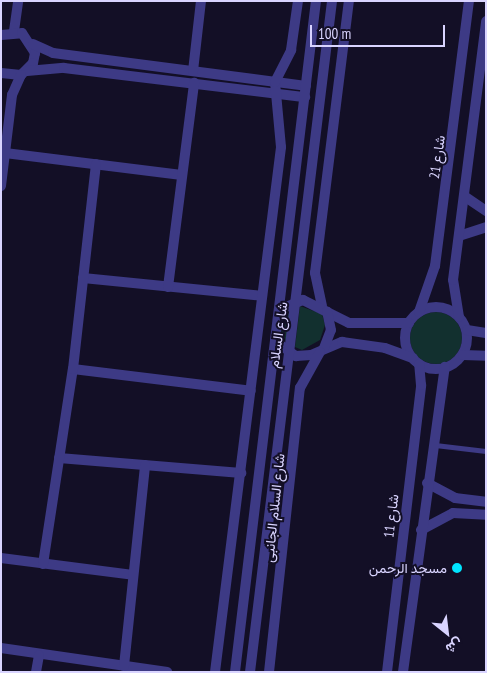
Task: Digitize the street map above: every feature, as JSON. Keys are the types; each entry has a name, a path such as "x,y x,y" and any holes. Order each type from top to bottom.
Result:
{"street":[{"path":"18,1 6,33 53,53 275,82 306,91"},
{"path":"193,71 201,1"},
{"path":"216,672 282,134 273,93 275,82 291,50 298,1"},
{"name":"شارع السلام","path":"235,672 316,1"},
{"name":"شارع السلام","path":"250,672 332,1"},
{"path":"322,350 331,330 315,273 348,1"},
{"name":"شارع 21","path":"419,312 435,266 469,1"},
{"path":"462,355 467,330 459,316 453,280 486,21"},
{"path":"1,186 12,95 24,73 33,63 33,44"},
{"path":"462,63 481,65"},
{"path":"1,73 24,73 64,68 273,93 306,91"},
{"path":"168,286 194,83"},
{"path":"5,153 182,175"},
{"path":"43,564 73,369 96,164"},
{"path":"464,196 486,211"},
{"path":"304,227 321,230"},
{"path":"459,236 486,227"},
{"path":"83,278 262,296"},
{"path":"279,310 296,301 324,308 349,323 409,323"},
{"path":"416,361 406,345 409,323 419,312 435,307 459,316"},
{"path":"467,330 486,333"},
{"path":"275,341 289,353 304,357 349,343 445,367"},
{"name":"شارع السلام الجانبى","path":"269,672 295,418 303,377 322,350"},
{"path":"403,672 420,530 445,367 462,355 486,356"},
{"name":"شارع 11","path":"387,672 421,385 416,361"},
{"path":"73,369 251,391"},
{"path":"281,417 295,418"},
{"path":"60,458 241,473"},
{"path":"124,666 145,465"},
{"path":"427,483 455,498 486,502"},
{"path":"420,530 453,513 486,515"},
{"path":"1,558 133,575"},
{"path":"398,576 414,578"},
{"path":"1,648 167,672"},
{"path":"36,672 39,655"}],"lane":[{"path":"432,444 486,451"}],"green space":[{"path":"300,306 322,314 325,325 320,340 302,350 295,347"},
{"path":"291,308 287,344 281,330"},
{"path":"436,312 446,314 454,320 460,328 462,338 460,348 454,356 446,362 436,364 426,362 418,356 412,348 410,338 412,328 418,320 426,314"}],"place":[{"name":"مسجد الرحمن","path":"457,568"}]}
